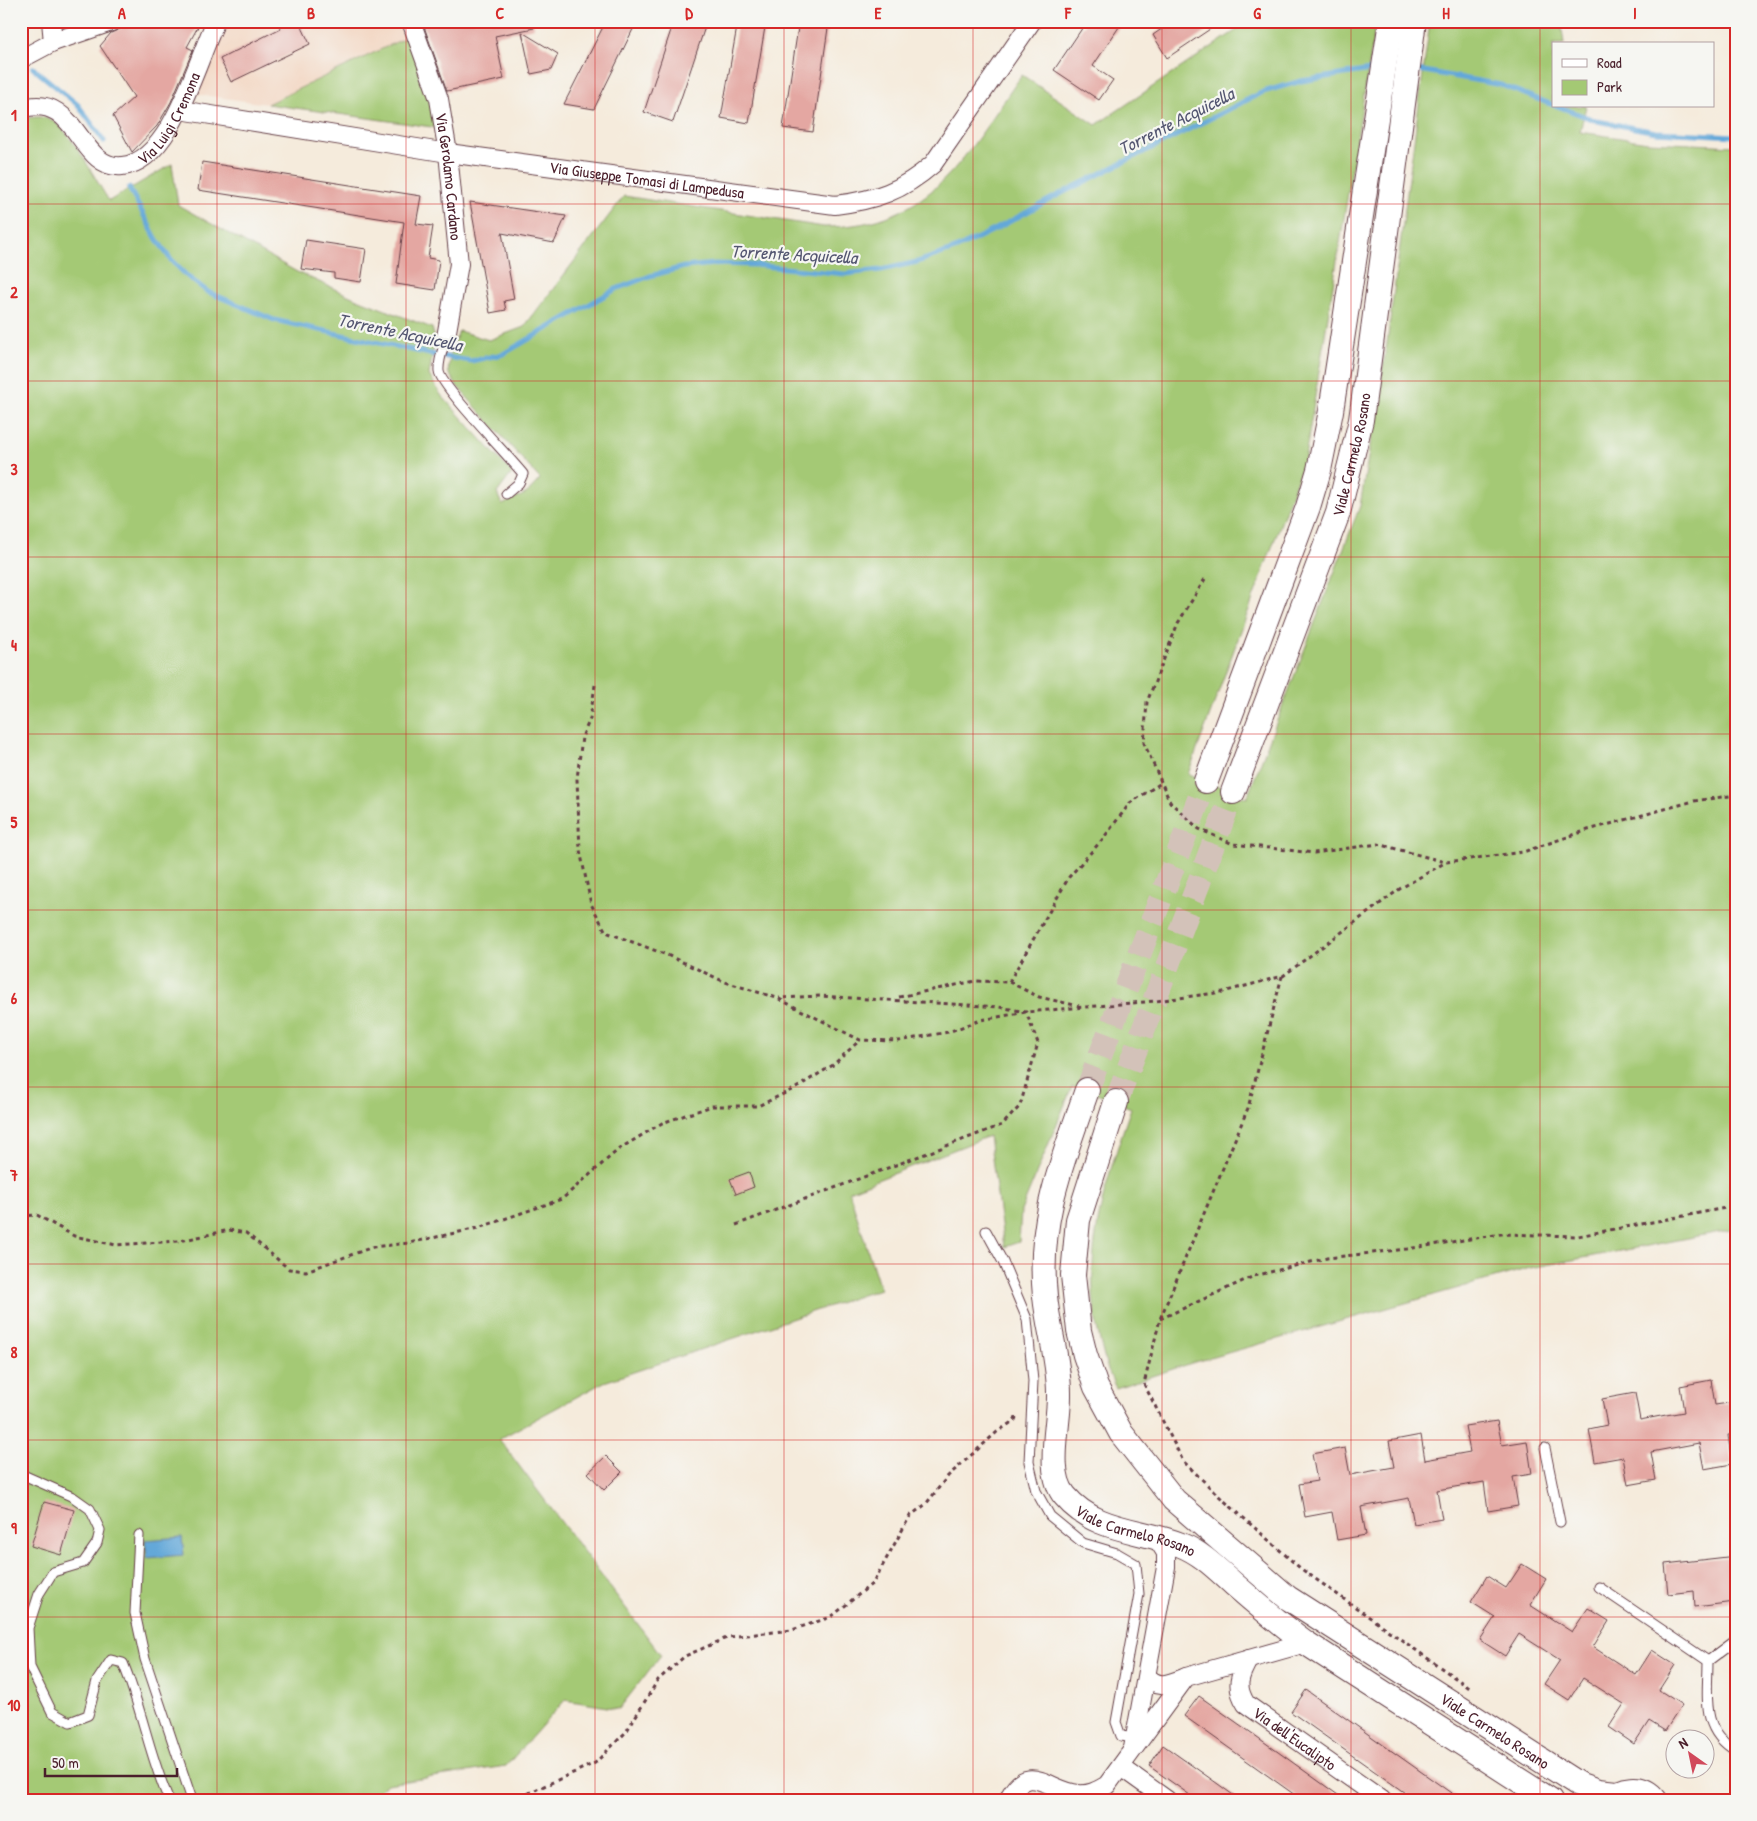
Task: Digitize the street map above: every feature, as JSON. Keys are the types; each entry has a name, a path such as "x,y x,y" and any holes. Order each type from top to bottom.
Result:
{"main road":[{"path":"1390,25 1391,100"},
{"path":"1391,100 1414,25"},
{"name":"Viale Carmelo Rosano","path":"1206,781 1308,507 1319,470 1391,100"},
{"name":"Viale Carmelo Rosano","path":"1233,792 1338,513 1347,480 1360,420 1391,100"},
{"name":"Viale Carmelo Rosano","path":"1087,1090 1053,1190 1044,1240 1045,1296 1059,1384 1055,1475 1064,1495 1089,1516 1118,1529 1156,1537 1183,1546 1203,1557 1280,1625 1550,1800"},
{"name":"Viale Carmelo Rosano","path":"1116,1102 1078,1220 1073,1275 1078,1321 1085,1355 1096,1386 1121,1433 1174,1500 1288,1598 1578,1784 1612,1796 1635,1789 1655,1799"}],"street":[{"path":"51,21 53,42"},
{"path":"21,59 53,42 114,21"},
{"name":"Via Luigi Cremona","path":"21,109 41,106 59,113 72,125 102,163 121,166 144,159 180,110 216,21"},
{"name":"Via Gerolamo Cardano","path":"411,21 439,99 448,153 459,264 444,344"},
{"name":"Via Giuseppe Tomasi di Lampedusa","path":"180,110 448,153 835,206 867,202 895,191 915,180 933,164 1032,21"},
{"path":"1129,1753 1147,1676 1166,1567 1166,1553 1156,1537"},
{"path":"1147,1676 1152,1683 1162,1686 1306,1643"},
{"name":"Via dell'Eucalipto","path":"1249,1659 1238,1683 1240,1695 1246,1704 1382,1800"},
{"path":"1008,1800 1015,1786 1026,1780 1043,1780 1077,1794 1093,1793 1107,1786 1129,1753 1186,1678"},
{"path":"1129,1753 1168,1800"}],"lane":[{"path":"444,344 439,372 449,391 485,428 524,474 519,483 506,494"},
{"path":"986,1231 1003,1262 1027,1318 1033,1381 1029,1462 1036,1490 1050,1516 1083,1543 1117,1553 1136,1564 1139,1594 1116,1722 1129,1753"},
{"path":"1545,1448 1560,1522"},
{"path":"21,1474 74,1497 90,1509 100,1530 97,1543 83,1563 53,1572 39,1594 28,1628 30,1667 52,1712 70,1722 88,1715 97,1681 111,1660 123,1663 135,1691 156,1773 168,1800"},
{"path":"139,1534 135,1613 145,1659 192,1800"},
{"path":"1600,1587 1708,1660"},
{"path":"1708,1660 1736,1640"},
{"path":"1708,1660 1710,1722 1725,1745 1736,1751"}],"path":[{"path":"595,685 590,719 582,737 577,779 580,850 591,904 606,932 667,955 726,982 777,998 860,1040 899,1041 948,1032 981,1020 1026,1012 1223,992 1282,976 1401,888 1446,862 1523,852 1588,830 1694,800 1736,795"},
{"path":"1010,982 1069,876 1102,840 1130,803 1161,783"},
{"path":"1282,976 1248,1108 1160,1319 1144,1384 1183,1461 1220,1497 1300,1568 1473,1690"},
{"path":"894,998 947,989 975,981 1010,982 1039,997 1085,1007"},
{"path":"777,998 821,996 894,998 965,1006 999,1007 1026,1012"},
{"path":"736,1225 1002,1125 1020,1106 1038,1043 1026,1012"},
{"path":"21,1216 37,1215 74,1236 116,1245 180,1241 229,1230 246,1233 290,1268 306,1270 373,1247 409,1243 478,1228 562,1199 619,1149 662,1123 712,1106 758,1106 796,1088 833,1065 860,1040"},
{"path":"1160,1319 1254,1276 1327,1258 1407,1249 1502,1234 1578,1236 1736,1206"},
{"path":"513,1800 595,1763 626,1732 658,1680 685,1656 729,1638 792,1630 831,1617 873,1583 910,1516 926,1504 948,1476 997,1432 1016,1420 1033,1381"}],"shaded area":[{"path":"225,21 403,21 409,36 267,104 195,94 216,37"}],"green space":[{"path":"1250,21 1376,21 1305,458 1188,774 1247,798 1360,506 1387,343 1430,21 1561,21 1564,42 1552,42 1552,108 1586,108 1580,132 1648,142 1736,146 1736,1229 1530,1268 1185,1365 1116,1388 1105,1359 1094,1310 1094,1251 1104,1194 1131,1108 1087,1090 1072,1087 1021,1211 1019,1242 1004,1247 989,1136 849,1191 880,1289 604,1382 499,1439 661,1655 619,1709 565,1700 506,1766 387,1784 368,1800 21,1800 21,120 32,117 44,117 58,125 75,145 109,201 172,164 178,205 297,272 357,299 432,328 435,339 429,375 441,395 512,473 497,493 502,505 527,493 540,479 457,386 448,372 451,351 459,331 489,340 524,327 624,196 824,227 862,224 893,214 920,199 943,180 983,132 1022,75 1096,125"},
{"path":"409,36 432,94 439,128 267,104"}],"water":[{"path":"182,1537 184,1555 147,1558 145,1540"}],"building":[{"path":"124,21 201,21 187,47 193,50 171,102 157,126 132,152 113,116 134,97 100,46 111,33 122,28"},
{"path":"278,21 299,21 310,44 231,82 220,59 281,28"},
{"path":"422,21 533,21 534,28 495,36 504,79 447,91"},
{"path":"606,21 637,21 594,109 564,104"},
{"path":"674,21 707,21 673,122 644,112"},
{"path":"738,21 766,21 749,123 721,118"},
{"path":"799,21 829,21 813,132 783,128"},
{"path":"1087,21 1123,21 1093,66 1113,80 1099,100 1054,70"},
{"path":"1173,21 1222,21 1167,58 1153,35"},
{"path":"522,32 558,54 551,70 531,74"},
{"path":"202,162 421,196 416,224 433,226 428,258 439,260 435,290 396,284 404,222 198,190"},
{"path":"470,202 566,216 554,243 502,233 514,299 504,301 506,310 490,313"},
{"path":"306,240 366,249 361,282 334,278 334,273 301,269"},
{"path":"749,1172 754,1187 736,1194 730,1179"},
{"path":"1711,1380 1715,1405 1736,1402 1736,1434 1728,1435 1732,1464 1704,1469 1699,1443 1651,1452 1656,1480 1628,1485 1623,1457 1595,1462 1589,1429 1607,1425 1602,1399 1635,1393 1640,1420 1684,1412 1680,1386"},
{"path":"1497,1421 1502,1445 1527,1441 1532,1474 1513,1477 1518,1506 1488,1511 1484,1482 1437,1490 1442,1519 1414,1524 1409,1498 1361,1507 1366,1535 1337,1540 1332,1512 1305,1517 1299,1484 1317,1481 1312,1454 1345,1448 1350,1475 1394,1467 1389,1441 1421,1435 1425,1460 1470,1452 1465,1426"},
{"path":"606,1456 622,1472 604,1490 588,1473"},
{"path":"44,1502 74,1510 61,1555 31,1546"},
{"path":"1736,1556 1735,1602 1695,1607 1694,1591 1668,1594 1665,1564"},
{"path":"1522,1564 1546,1579 1530,1605 1572,1632 1588,1608 1609,1621 1593,1647 1636,1675 1652,1650 1675,1665 1659,1690 1682,1705 1667,1728 1664,1728 1664,1730 1649,1721 1634,1744 1609,1727 1624,1704 1583,1678 1569,1700 1544,1684 1560,1660 1519,1634 1505,1656 1480,1640 1495,1617 1471,1602 1487,1576 1506,1588"},
{"path":"1306,1690 1461,1800 1415,1800 1291,1712"},
{"path":"1199,1696 1345,1800 1302,1800 1184,1716"},
{"path":"1163,1745 1240,1800 1197,1800 1149,1766"}],"waterway":[{"name":"Torrente Acquicella","path":"33,68 78,105 104,141"},
{"name":"Torrente Acquicella","path":"129,188 156,238 171,260 188,277 208,292 274,320 430,354 471,361 503,354 616,289 650,276 684,267 715,264 754,265 845,274 881,270 917,262 955,249 996,229 1060,194 1263,92 1301,81 1377,69"},
{"name":"Torrente Acquicella","path":"1413,69 1501,85 1552,105"},
{"name":"Torrente Acquicella","path":"1562,108 1597,121 1656,132 1736,136"}],"tunnel":[{"path":"1087,1090 1206,781"},
{"path":"1116,1102 1233,792"}]}
